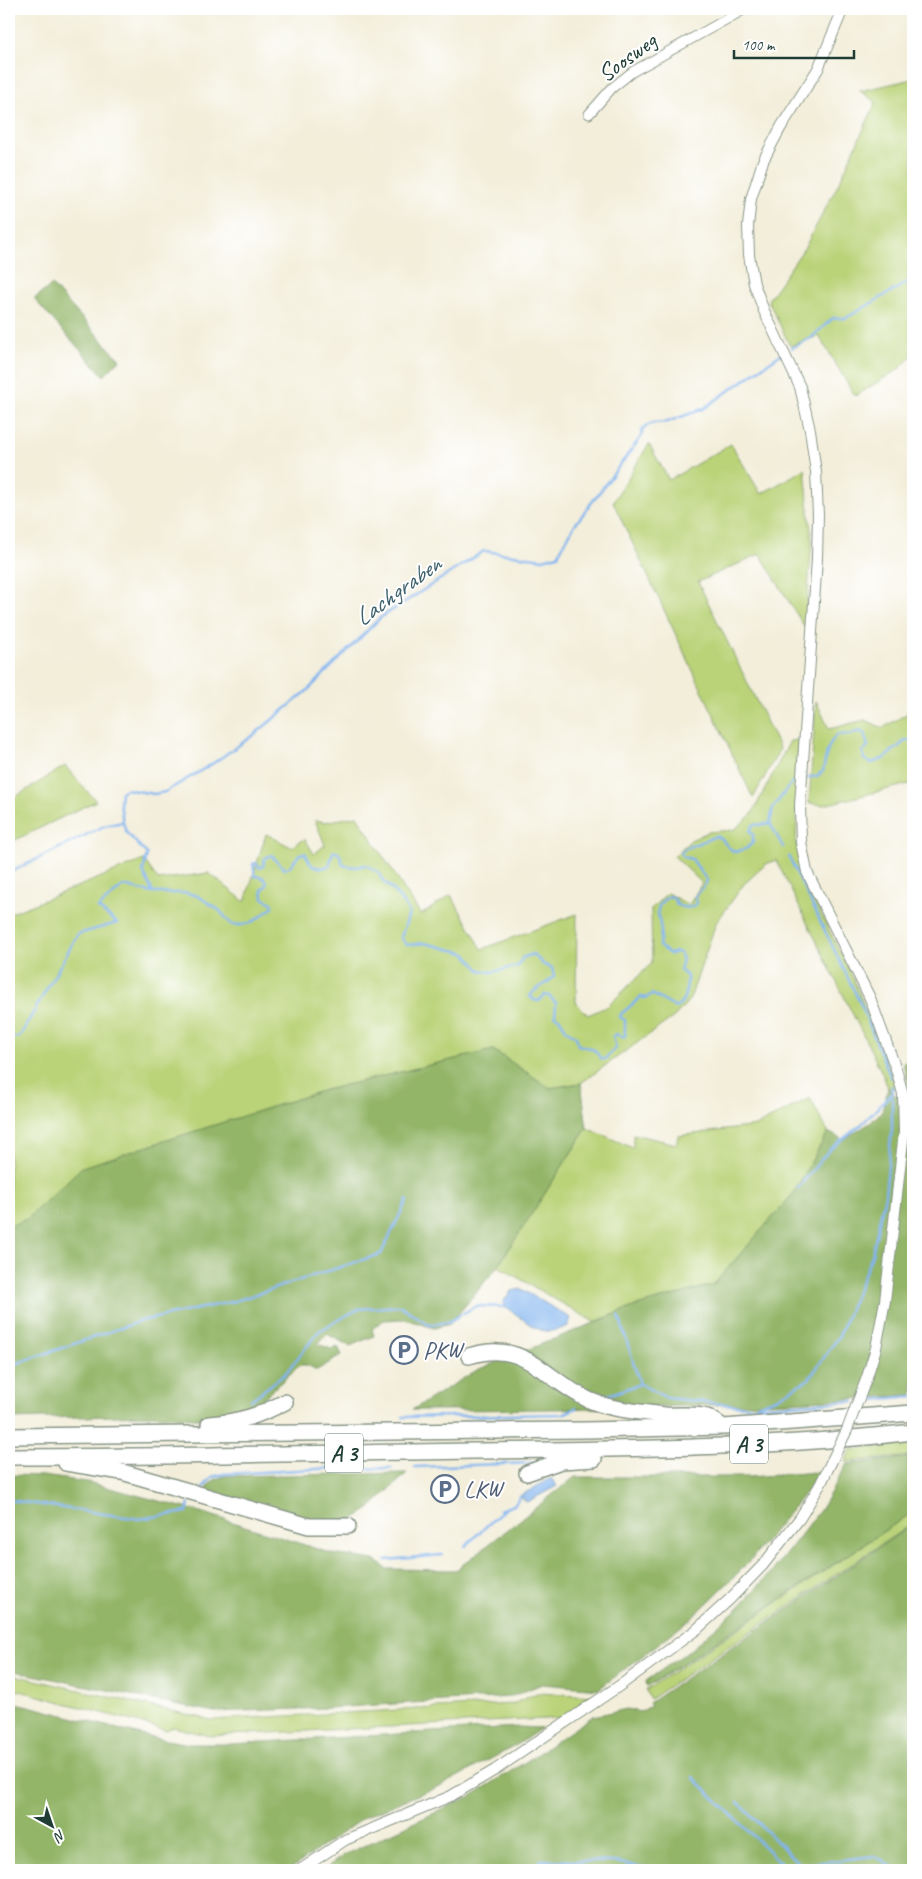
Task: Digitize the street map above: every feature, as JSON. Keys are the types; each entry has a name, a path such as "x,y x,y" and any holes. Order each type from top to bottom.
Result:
{"highway":[{"path":"469,1356 506,1351 534,1363 578,1394 601,1404 665,1415 706,1417 724,1427"},
{"path":"172,1434 187,1426 232,1423 251,1418 285,1402"},
{"name":"A 3","path":"9,1436 724,1427 913,1413"},
{"name":"A 3","path":"9,1457 628,1449 754,1444 870,1437 913,1432"},
{"path":"527,1473 561,1461 615,1458 628,1449"},
{"path":"59,1457 67,1464 122,1472 309,1526 348,1526"}],"street":[{"name":"Soosweg","path":"589,114 612,88 632,72 745,9"},
{"path":"300,1870 345,1840 451,1796 495,1770 622,1684 688,1636 730,1599 763,1565 800,1518 820,1485 848,1430 876,1348 885,1301 904,1132 903,1094 896,1069 870,998 819,899 805,865 800,828 817,559 818,515 816,472 810,430 800,387 764,311 754,284 749,255 748,226 751,199 763,161 781,127 818,69 843,9"}],"green space":[{"path":"913,79 913,355 899,369 855,396 819,336 790,346 768,300 805,247 839,183 876,102 860,91"},
{"path":"52,285 120,360 104,376 34,299"},
{"path":"649,444 669,480 731,444 761,494 805,469 812,542 805,628 760,554 698,582 780,749 753,798 613,502"},
{"path":"816,701 829,729 865,720 883,728 913,710 913,783 824,805 809,803"},
{"path":"799,740 796,844 805,881 853,978 897,1087 888,1088 776,860 766,864 744,884 716,923 690,999 675,1016 581,1083 550,1088 493,1050 325,1090 83,1167 27,1219 9,1226 9,914 144,860 158,880 209,873 245,902 266,834 291,847 305,839 314,854 325,845 315,820 325,822 357,816 421,915 451,895 482,949 577,914 576,1003 588,1015 608,1006 652,963 651,909 667,893 689,905 702,883 674,856 691,840 708,832 734,830 752,814 790,741"},
{"path":"65,766 96,801 9,843 9,801"},
{"path":"493,1050 550,1088 581,1083 587,1128 498,1266 450,1324 434,1328 405,1319 384,1320 372,1329 374,1336 350,1346 327,1334 318,1344 331,1349 338,1347 342,1355 317,1370 307,1365 300,1365 258,1403 254,1411 224,1420 151,1415 9,1419 9,1226 27,1219 82,1167 325,1090"},
{"path":"913,1061 913,1102 903,1063"},
{"path":"888,1088 913,1113 913,1395 663,1407 412,1410 477,1370 636,1306 713,1285 793,1194 828,1132 843,1140 870,1123 883,1110"},
{"path":"810,1098 828,1132 793,1194 713,1285 636,1306 594,1322 498,1266 587,1128 633,1148 633,1134 676,1144 678,1136 756,1126"},
{"path":"913,1443 913,1456 845,1462 850,1450"},
{"path":"913,1457 913,1512 647,1687 646,1681 690,1650 737,1609 775,1568 821,1509 847,1464"},
{"path":"819,1472 809,1488 748,1563 692,1618 599,1689 542,1684 510,1697 328,1708 214,1712 9,1670 9,1475 43,1476 87,1482 204,1513 333,1554 375,1560 387,1569 456,1570 575,1477 748,1477"},
{"path":"407,1473 367,1511 352,1520 314,1522 207,1491 211,1482 226,1476"},
{"path":"913,1512 913,1523 650,1699 646,1690"},
{"path":"913,1524 913,1870 322,1870 346,1854 471,1796 593,1716 627,1709 640,1712 651,1706 649,1703"},
{"path":"9,1674 211,1720 513,1704 537,1693 596,1696 565,1718 209,1736 174,1727 166,1730 9,1688"},
{"path":"9,1701 149,1737 190,1744 230,1744 518,1727 542,1728 515,1746 440,1786 366,1816 289,1870 9,1870"}],"water":[{"path":"521,1289 571,1318 568,1326 557,1330 540,1330 504,1307 503,1302 511,1291"},
{"path":"551,1478 557,1486 527,1502 520,1496"}],"waterway":[{"name":"Lachgraben","path":"792,348 811,338 833,318 846,318 913,279"},
{"name":"Lachgraben","path":"9,873 104,826 123,822 120,803 121,792 126,789 154,794 165,792 212,764 255,734 307,691 380,618 484,551 543,559 558,555 574,526 641,437 642,430 648,425 667,422 703,409 781,354"},
{"path":"805,778 817,776 823,771 829,746 838,734 850,735 859,731 864,733 868,746 863,752 864,759 871,763 883,759 905,741 913,740"},
{"path":"9,1039 20,1036 78,934 117,923 98,908 123,886 153,893 187,893 198,896 219,910 232,925 239,925 254,921 273,907 272,903 263,898 262,890 267,882 262,877 255,876 253,864 256,863 260,868 263,866 265,858 271,855 285,869 300,854 305,853 312,866 321,868 329,866 333,852 337,852 341,857 343,865 355,867 366,865 378,872 383,881 393,890 409,911 401,938 407,945 424,943 465,953 480,970 492,972 518,966 522,958 533,954 544,965 552,968 554,976 530,996 534,1000 539,1001 545,995 549,996 556,1003 555,1016 559,1018 567,1031 576,1036 578,1045 592,1049 597,1052 601,1059 605,1059 616,1048 613,1036 617,1034 622,1037 625,1036 625,1020 620,1017 621,1014 641,997 646,998 652,994 676,1008 684,998 687,976 680,970 683,959 680,953 670,954 659,946 661,930 658,911 664,899 670,896 679,906 695,905 697,903 695,897 707,880 692,859 683,857 680,853 686,848 716,836 736,852 747,848 753,842 753,835 750,831 753,825 770,823 773,808 793,781 798,780"},
{"path":"123,822 126,832 147,854 143,871 153,893"},
{"path":"770,823 783,847"},
{"path":"789,857 862,1007 891,1078"},
{"path":"753,1407 778,1397 809,1379 839,1336 872,1255 885,1195 892,1128 892,1086"},
{"path":"798,1188 829,1150 862,1124 892,1093"},
{"path":"9,1366 141,1321 235,1301 381,1254 407,1200"},
{"path":"251,1400 285,1374 319,1331 358,1309 401,1306 429,1325 448,1322 476,1306 504,1307"},
{"path":"619,1316 640,1384"},
{"path":"608,1395 640,1384 667,1398 753,1407 854,1401"},
{"path":"862,1401 913,1396"},
{"path":"403,1417 563,1414 576,1408"},
{"path":"415,1467 534,1463"},
{"path":"203,1488 212,1477 224,1474 334,1468"},
{"path":"354,1469 392,1468"},
{"path":"499,1510 514,1505 520,1496"},
{"path":"9,1500 139,1519 187,1512 189,1504"},
{"path":"465,1546 507,1507"},
{"path":"386,1560 442,1555"},
{"path":"693,1777 788,1870"},
{"path":"738,1802 805,1870"},
{"path":"799,1865 874,1856 898,1870"},
{"path":"532,1870 541,1860 615,1862 658,1870"}],"place":[{"name":"PKW","path":"404,1350"},
{"name":"LKW","path":"445,1489"}]}
